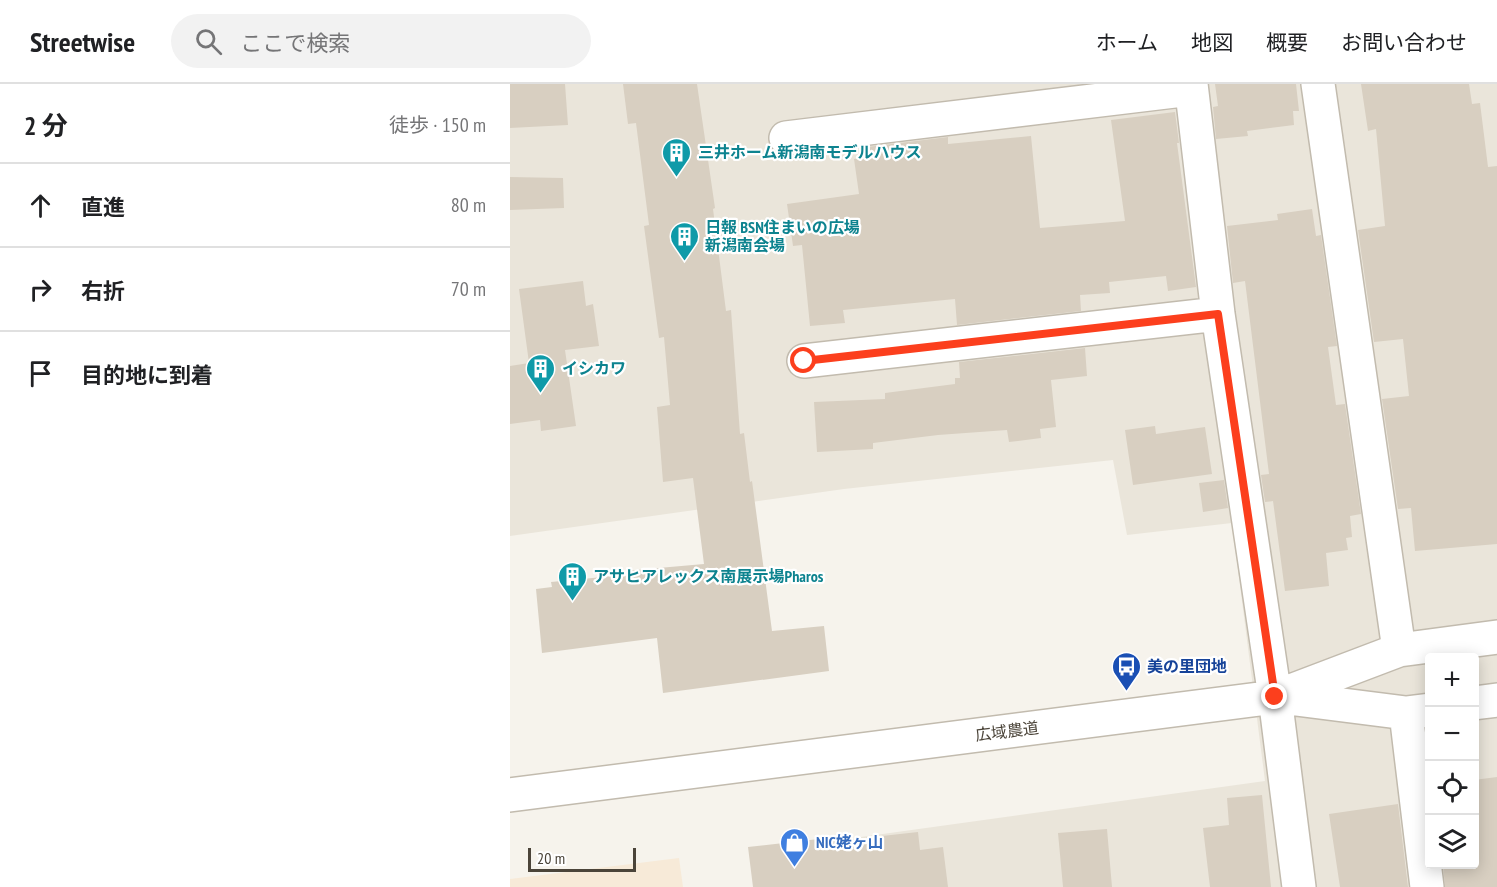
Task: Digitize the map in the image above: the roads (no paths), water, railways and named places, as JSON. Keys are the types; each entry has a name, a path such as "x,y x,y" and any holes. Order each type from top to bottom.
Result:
{"street":[{"path":"1318,84 1399,650"},
{"path":"786,138 1191,86 1218,314 1275,697 1299,887"},
{"path":"804,361 1218,314"},
{"name":"広域農道","path":"510,795 1275,697 1399,650 1497,637"},
{"path":"1275,697 1418,711 1427,887"},
{"path":"1479,702 1497,700"}],"place":[{"name":"三井ホーム新潟南モデルハウス","path":"677,178"},
{"name":"日報 BSN住まいの広場 新潟南会場","path":"684,262"},
{"name":"イシカワ","path":"541,394"},
{"name":"アサヒアレックス南展示場Pharos","path":"572,602"},
{"name":"美の里団地","path":"1126,692"},
{"name":"NIC姥ヶ山","path":"795,868"}]}
